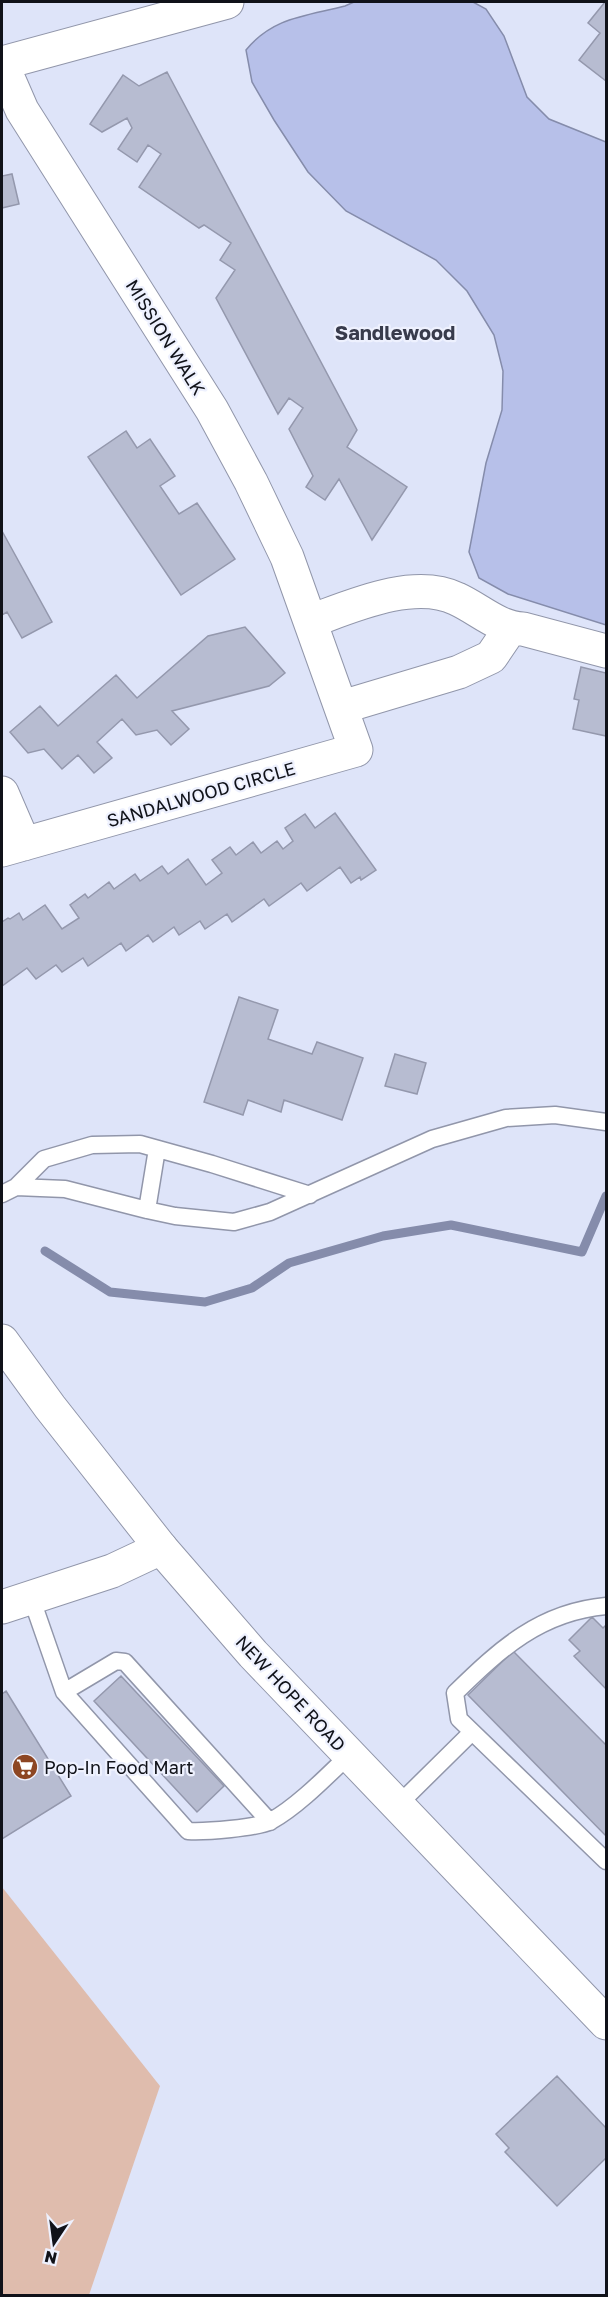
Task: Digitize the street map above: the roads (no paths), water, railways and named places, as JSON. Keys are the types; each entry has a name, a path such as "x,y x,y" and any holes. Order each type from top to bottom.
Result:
{"street":[{"path":"2,63 227,2"},
{"name":"MISSION WALK","path":"2,63 22,110 212,410 277,536 311,621"},
{"path":"311,621 376,598 430,591 456,598 510,628 523,629 606,651"},
{"name":"SANDALWOOD CIRCLE","path":"13,847 356,750 311,621"},
{"path":"342,707 459,672 491,657 510,628"},
{"path":"2,793 13,847"},
{"name":"NEW HOPE ROAD","path":"2,1341 50,1407 161,1548 253,1654 606,2023"},
{"path":"16,1602 112,1571 161,1548"}],"lane":[{"path":"9,1190 64,1189 175,1216 234,1222 270,1212 432,1139 506,1118 555,1115 606,1122"},
{"path":"9,1190 44,1159 92,1145 140,1144 310,1195"},
{"path":"147,1210 157,1149"},
{"path":"16,1602 64,1692 188,1831 206,1833 270,1822 312,1790 349,1755"},
{"path":"606,1606 582,1608 544,1622 497,1653 455,1693 459,1719 606,1861"},
{"path":"64,1692 116,1661 125,1662 270,1822"},
{"path":"398,1805 472,1732"}],"water":[{"path":"354,2 473,2 486,9 504,36 527,97 549,119 606,142 606,625 508,594 479,578 469,552 486,463 502,410 503,371 494,335 467,291 436,260 346,211 308,172 252,82 246,50 256,39 291,19"}],"waterway":[{"path":"45,1251 110,1292 205,1302 252,1288 289,1263 383,1236 451,1225 582,1252 606,1196"}],"place":[{"name":"Pop-In Food Mart","path":"25,1767"}],"district":[{"name":"Sandlewood","path":"395,332"}]}
